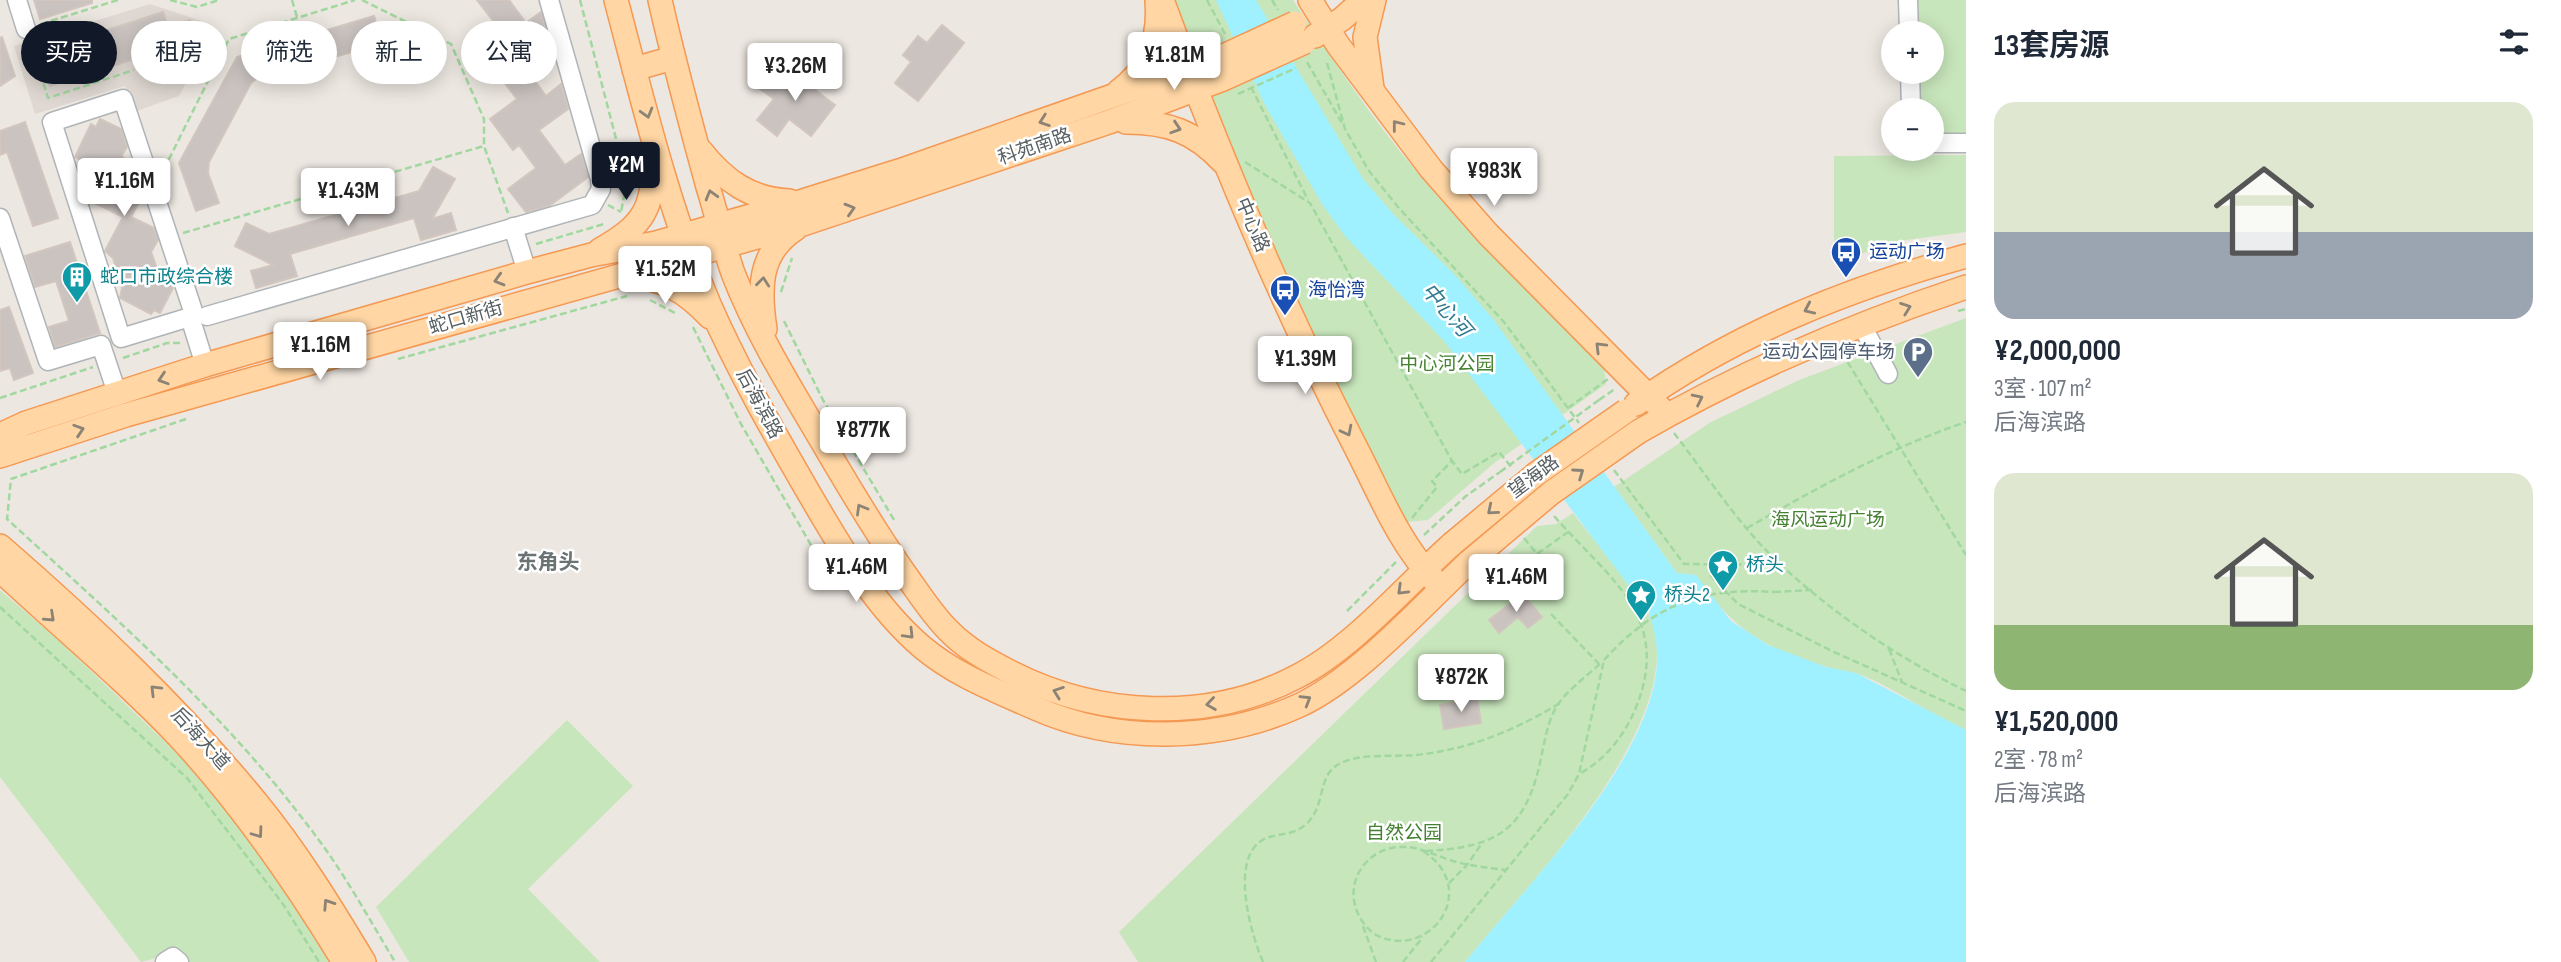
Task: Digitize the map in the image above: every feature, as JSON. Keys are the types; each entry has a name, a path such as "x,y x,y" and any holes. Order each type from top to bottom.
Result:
{"main road":[{"name":"后海滨路","path":"616,0 687,245 720,327 762,412 837,541 889,613 923,648 970,679 1053,716 1096,730 1121,733"},
{"name":"后海滨路","path":"660,0 696,145 735,278 768,350 867,518 932,612 950,632 984,659 1032,683 1071,697 1124,708"},
{"path":"1108,99 1138,74 1151,53 1160,0"},
{"name":"中心路","path":"1160,0 1193,80 1234,163 1253,229 1330,398 1417,543 1424,569 1441,588"},
{"name":"科苑南路","path":"803,212 1108,99 1193,80 1222,79 1304,41 1320,10 1363,0"},
{"path":"1374,0 1365,37 1374,94"},
{"path":"1320,10 1374,94 1431,169 1488,234 1648,395 1670,424"},
{"path":"634,69 673,58"},
{"name":"科苑南路","path":"687,245 1109,122 1193,80"},
{"path":"1109,122 1151,123 1180,129 1234,163"},
{"path":"696,145 724,177 745,191 803,212 777,243 765,263 761,292 768,350"},
{"path":"591,255 639,223 652,190 657,147"},
{"name":"蛇口新街","path":"4,451 26,423 205,365 591,255 628,249 687,245"},
{"name":"蛇口新街","path":"4,451 615,275 687,245"},
{"name":"望海路","path":"1124,708 1176,708 1218,704 1252,695 1298,677 1359,633 1424,569 1536,474 1648,395 1771,325 1844,293 1966,256"},
{"path":"615,275 657,279 674,285 686,293 720,327"},
{"name":"望海路","path":"1121,733 1213,729 1263,720 1302,704 1376,652 1469,562 1551,493 1638,432 1670,424 1762,367 1866,333 1966,287"},
{"path":"0,428 26,423"},
{"name":"后海大道","path":"1,552 213,776 290,878 344,962"},
{"name":"后海大道","path":"1,552 148,683 224,764 284,838 364,962"}],"lane":[{"path":"17,0 24,21"},
{"path":"205,365 198,342 198,317 193,312 123,100 52,122 121,338 198,317 592,205 601,189 600,179 550,0"},
{"path":"1908,0 1909,21"},
{"path":"1944,143 1966,143"},
{"path":"0,218 48,361 101,345 117,393"},
{"path":"513,227 527,272"},
{"path":"1866,333 1888,374"},
{"path":"165,962 173,957 179,962"}],"path":[{"path":"51,21 118,0"},
{"path":"170,0 197,8 219,0"},
{"path":"292,0 298,18"},
{"path":"162,175 229,39 355,0"},
{"path":"362,0 452,44 484,119 484,146 513,227"},
{"path":"1207,0 1225,36"},
{"path":"1272,0 1304,41 1345,129 1369,171 1398,207 1504,322 1584,430"},
{"path":"1222,79 1269,82 1304,41"},
{"path":"1304,41 1345,129"},
{"path":"1250,83 1310,203 1452,461 1462,474 1499,453 1516,472"},
{"path":"44,84 48,97 89,84"},
{"path":"180,234 484,146"},
{"path":"1234,163 1310,203"},
{"path":"781,295 795,250"},
{"path":"396,360 636,294"},
{"path":"645,298 681,316"},
{"path":"1955,312 1966,309"},
{"path":"783,318 823,400 898,527"},
{"path":"691,321 741,424 822,564"},
{"path":"1866,333 1842,353 1966,555"},
{"path":"0,398 167,343 198,342"},
{"path":"1568,408 1609,378"},
{"path":"1346,611 1466,496 1618,387"},
{"path":"196,416 10,479 7,519 191,690 260,767 310,828 395,962"},
{"path":"1747,528 1901,447 1966,422"},
{"path":"1670,424 1747,528 1781,565 1889,649 1966,691"},
{"path":"1417,543 1412,517 1437,487 1432,481 1452,461"},
{"path":"1609,463 1684,564 1781,565"},
{"path":"1551,512 1623,590 1645,632 1647,657 1639,701 1628,726 1592,767 1579,774"},
{"path":"1520,533 1537,554 1568,532"},
{"path":"1710,575 1738,604 1834,652 1966,711"},
{"path":"1263,962 1251,933 1244,894 1252,852 1261,841 1292,833 1312,818 1322,797 1325,777 1332,767 1352,760 1418,755 1481,742 1534,718 1560,703 1637,628 1678,603 1702,595 1730,591 1812,590"},
{"path":"0,607 187,779 227,827 283,904 319,962"},
{"path":"1551,614 1599,664"},
{"path":"1889,649 1902,682"},
{"path":"1431,962 1555,811 1579,774 1604,660"},
{"path":"1423,851 1482,843 1507,829 1523,812 1533,791 1552,718 1560,703"},
{"path":"1449,883 1467,865 1482,843"},
{"path":"1376,962 1353,895 1358,874 1371,857 1391,848 1412,848 1467,865 1506,870"},
{"path":"1359,916 1373,933 1392,941 1413,941 1436,928 1445,915 1450,899 1449,883 1439,864 1423,851"},
{"path":"1404,962 1423,937"}],"shaded area":[{"path":"150,4 202,21 131,21 131,84 185,84 179,96 134,112 125,86 35,114 26,84 117,84 117,21 95,21"},
{"path":"21,44 21,69 14,46"}],"green space":[{"name":"中心河公园","path":"1172,0 1293,0 1371,113 1443,203 1604,366 1606,384 1493,464 1428,520 1407,522 1330,372 1269,241"},
{"path":"1912,0 1966,0 1966,136 1944,136 1944,98 1914,98 1914,84 1944,84 1944,21 1913,21"},
{"path":"1944,155 1966,155 1966,232 1899,241 1834,263 1834,156 1881,156 1881,161 1944,161"},
{"name":"海风运动广场","path":"1966,318 1966,730 1869,679 1783,652 1750,634 1722,609 1696,575 1677,573 1614,487 1711,422 1799,380"},
{"name":"自然公园","path":"1573,513 1629,584 1648,613 1653,625 1656,666 1645,710 1623,757 1594,804 1465,962 1138,962 1119,932 1537,526 1556,524"},
{"path":"0,590 65,646 207,782 311,924 331,962 172,962 164,956 141,962 0,777"},
{"path":"567,720 633,786 528,889 600,962 409,962 376,907"}],"water":[{"name":"中心河","path":"1216,0 1256,0 1363,179 1394,215 1456,276 1493,319 1677,573 1696,575 1731,621 1768,645 1826,667 1856,673 1966,730 1966,962 1465,962 1578,826 1629,749 1646,711 1656,674 1657,650 1653,627 1648,611 1444,341 1345,236 1322,204 1265,105"}],"building":[{"path":"34,0 92,0 92,3 40,19"},
{"path":"477,0 509,0 525,21 493,21"},
{"path":"163,12 166,21 135,21"},
{"path":"541,12 544,21 529,21"},
{"path":"374,16 375,21 357,21"},
{"path":"131,22 131,60 117,64 117,27"},
{"path":"351,23 351,52 337,56 337,27"},
{"path":"942,25 964,43 918,101 895,83 911,62 903,55 918,36 927,43"},
{"path":"2,37 15,76 0,86 0,38"},
{"path":"241,56 241,84 250,84 209,162 208,173 219,203 196,211 179,163 222,84 227,84 227,75 237,57"},
{"path":"810,66 825,78 815,90 835,105 811,136 789,119 777,136 757,120 774,99 756,86 767,71 785,86 796,85"},
{"path":"505,84 537,84 546,96 561,84 568,109 539,130 565,165 581,154 588,177 549,206 526,212 508,189 536,168 519,145 513,150 490,119 517,99"},
{"path":"100,119 121,129 127,147 122,155 129,174 137,178 143,195 131,217 154,228 158,240 151,252 158,271 170,277 173,288 160,313 154,310 151,314 120,298 122,288 113,258 105,251 123,217 89,200 94,191 84,161 75,157 91,124 96,127"},
{"path":"25,122 58,218 33,226 7,152 0,155 0,131"},
{"path":"433,167 455,179 432,219 451,213 456,230 421,240 414,218 290,254 297,276 256,288 251,271 273,265 235,246 246,223 269,234 419,191"},
{"name":"蛇口市政综合楼","path":"70,242 100,333 55,347 49,327 69,321 56,281 35,287 25,256"},
{"path":"9,307 33,373 14,380 10,368 0,371 0,310"},
{"path":"1523,594 1542,617 1528,628 1518,617 1499,633 1489,620"},
{"path":"1477,698 1481,723 1444,729 1440,705"}],"place":[{"name":"运动广场","path":"1846,279"},
{"name":"蛇口市政综合楼","path":"77,304"},
{"name":"海怡湾","path":"1285,317"},
{"name":"运动公园停车场","path":"1918,379"},
{"name":"桥头","path":"1723,592"},
{"name":"桥头2","path":"1641,622"}],"district":[{"name":"东角头","path":"548,562"}]}
